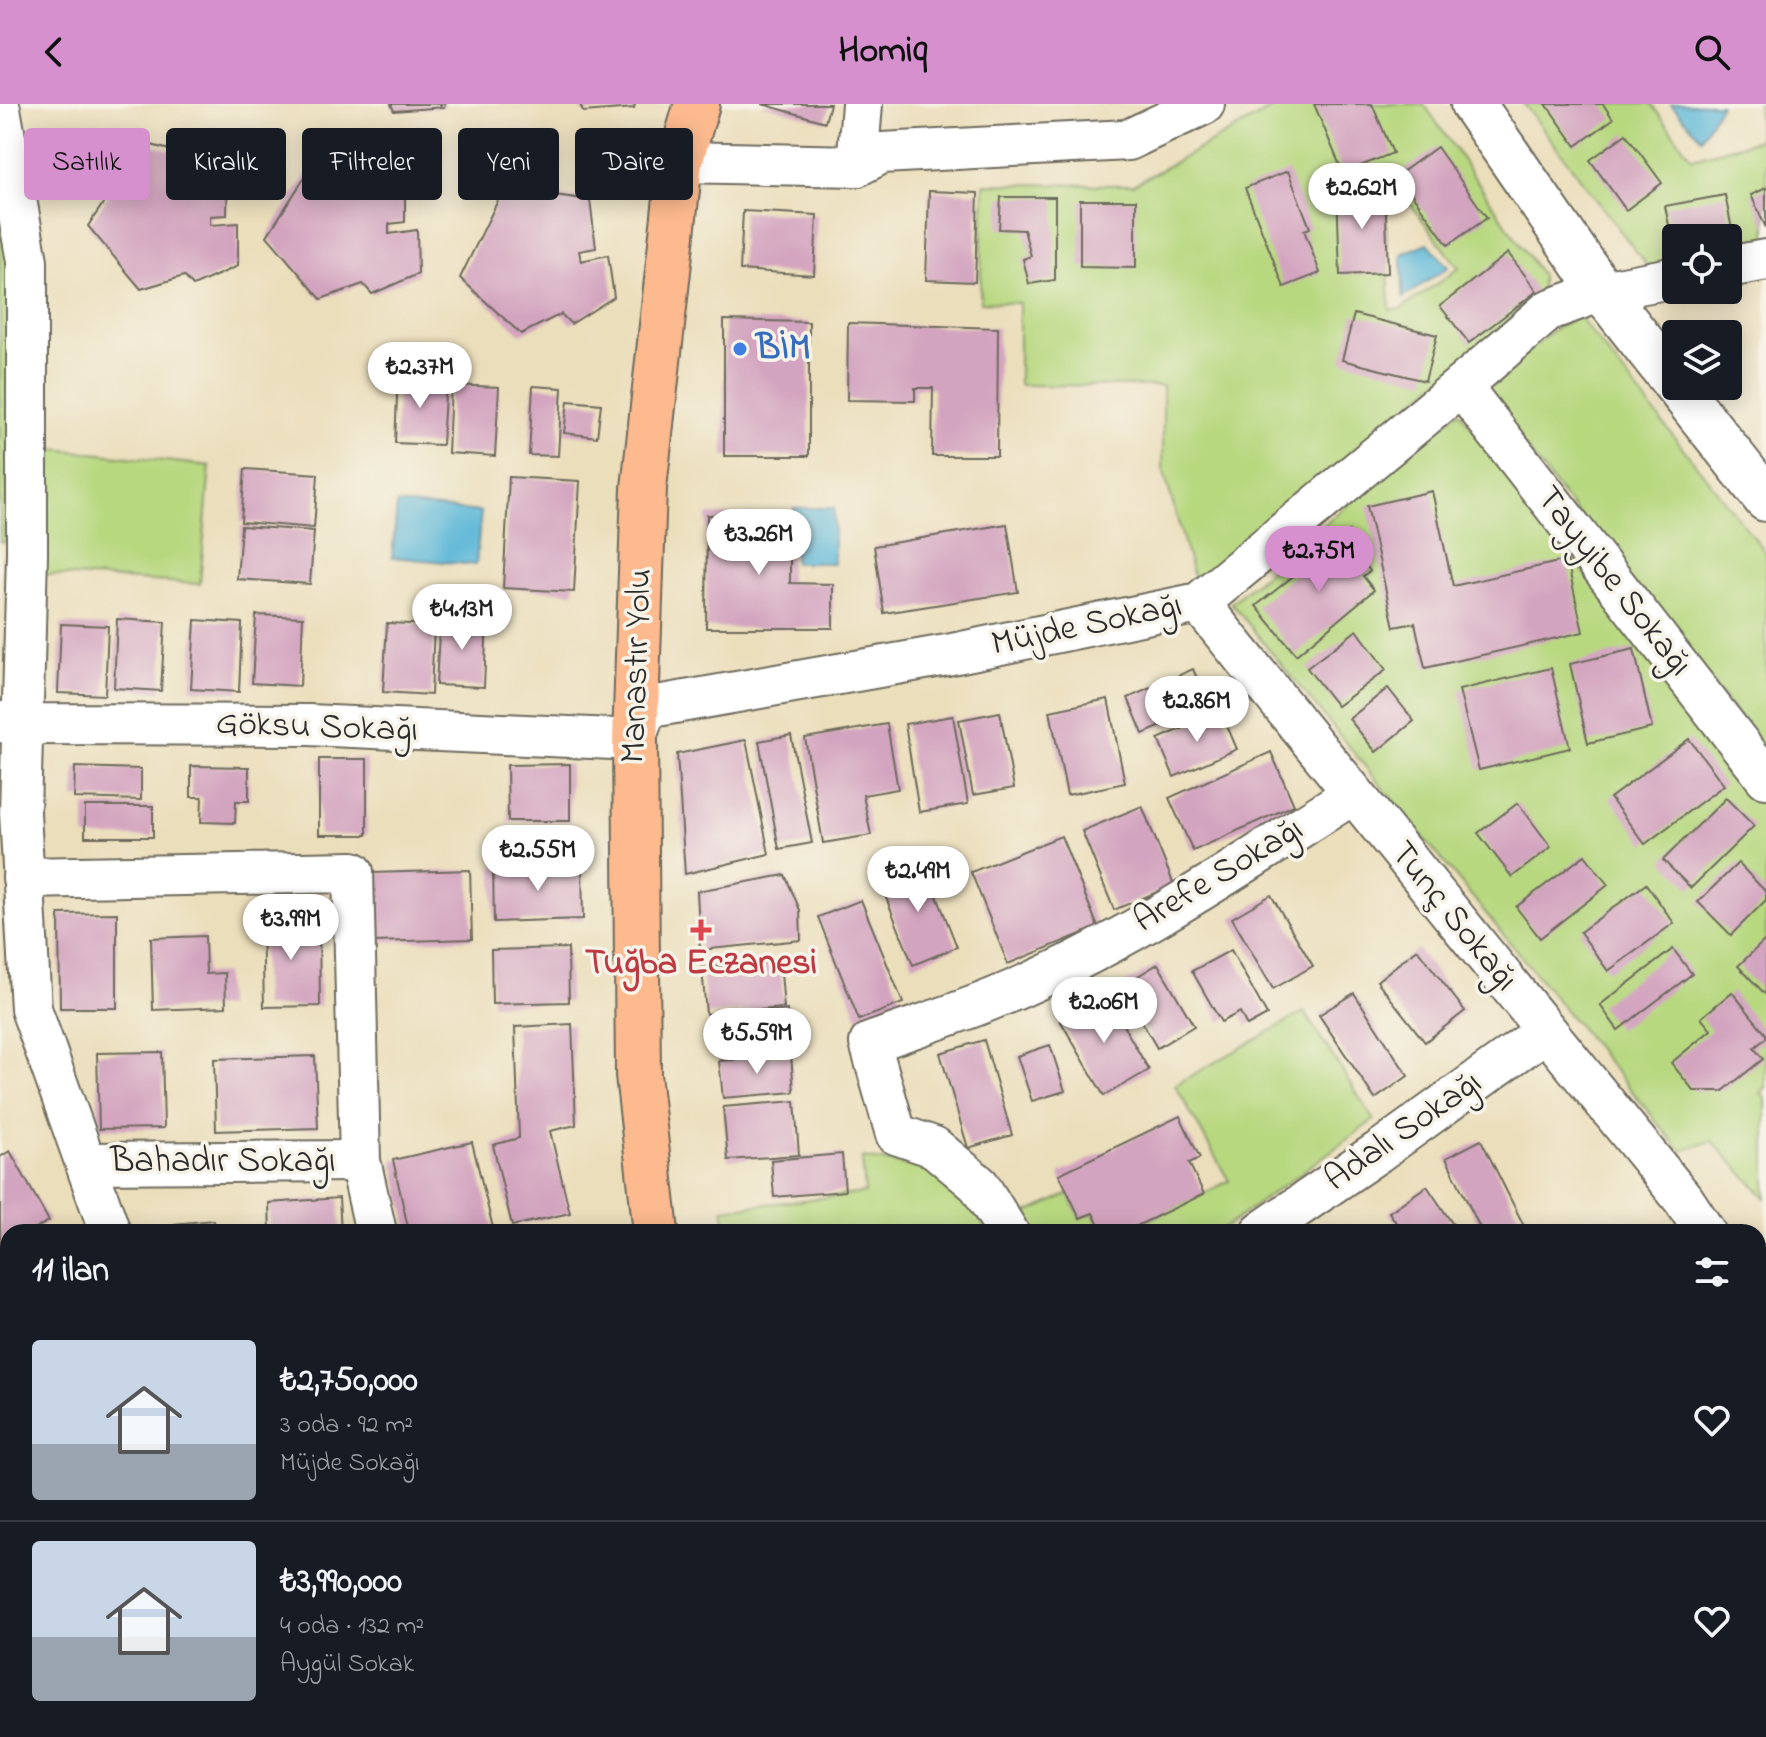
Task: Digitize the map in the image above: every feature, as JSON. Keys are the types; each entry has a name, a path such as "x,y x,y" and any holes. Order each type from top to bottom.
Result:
{"main road":[{"name":"Manastır Yolu","path":"690,128 697,104"},
{"name":"Manastır Yolu","path":"655,1224 638,1075 635,740 644,488 676,200"}],"street":[{"path":"857,166 862,104"},
{"path":"693,162 857,166 882,153 1128,140 1204,104"},
{"path":"1473,104 1602,291 1662,368"},
{"path":"0,112 27,261 13,554 11,723 20,813 31,1009 107,1224"},
{"path":"1742,264 1766,260"},
{"name":"Müjde Sokağı","path":"635,740 646,708 947,655 1199,603 1549,310 1602,291 1662,280"},
{"name":"Tayyibe Sokağı","path":"1461,386 1766,778"},
{"path":"1687,400 1766,499"},
{"name":"Tunç Sokağı","path":"1199,603 1684,1200 1700,1224"},
{"name":"Göksu Sokağı","path":"11,723 309,725 635,740"},
{"name":"Arefe Sokağı","path":"1003,1224 979,1185 934,1147 896,1134 870,1043 996,998 1076,960 1179,904 1353,794"},
{"path":"23,878 353,872 360,1161 374,1224"},
{"name":"Adalı Sokağı","path":"1273,1224 1546,1031"},
{"name":"Bahadır Sokağı","path":"86,1163 360,1161"}],"green space":[{"path":"1281,104 1424,104 1541,275 1541,296 1195,582 1163,468 1163,386 1019,385 1019,303 980,302 984,184 1133,185","holes":["1401,192 1459,268 1401,309 1390,310 1385,193"]},
{"path":"1524,104 1651,104 1692,158 1759,140 1758,104 1766,104 1766,246 1742,250 1742,224 1662,224 1662,264 1648,267"},
{"path":"0,193 11,264 6,542 0,542"},
{"path":"1578,316 1766,553 1766,751 1481,392 1557,327"},
{"path":"1459,411 1766,807 1766,1088 1761,1093 1766,1099 1766,1198 1712,1141 1681,1151 1231,603"},
{"path":"45,448 210,466 200,584 42,574"},
{"path":"1304,1012 1374,1120 1230,1224 1140,1224 1229,1181 1175,1085"},
{"path":"862,1158 928,1169 960,1188 983,1224 726,1224 723,1209 865,1193"},
{"path":"1069,1194 1080,1218 1093,1213 1098,1224 1029,1224 1023,1215"}],"water":[{"path":"1671,104 1721,104 1701,138"},
{"path":"1428,243 1448,267 1403,298 1402,254"},
{"path":"397,504 481,512 476,565 392,557"},
{"path":"794,508 834,508 834,563 794,563"}],"building":[{"path":"391,104 445,104 444,107 394,111"},
{"path":"580,104 635,104 634,108 583,112"},
{"path":"762,104 830,104 825,122"},
{"path":"1314,104 1372,104 1393,153 1343,173"},
{"path":"1546,104 1603,104 1613,119 1576,146"},
{"path":"1626,134 1662,183 1626,210 1590,160"},
{"path":"150,145 166,149 166,200 227,200 227,215 210,216 210,225 238,223 238,266 193,286 184,276 141,289 88,226 106,200 150,200"},
{"path":"1437,147 1487,218 1448,245 1398,175"},
{"path":"1288,171 1310,228 1304,230 1320,273 1284,287 1245,188"},
{"path":"302,182 302,200 405,200 405,222 389,224 389,234 417,230 418,274 372,294 363,284 321,299 267,236"},
{"path":"1385,187 1388,273 1340,275 1337,189"},
{"path":"1766,188 1766,228 1751,195"},
{"path":"929,191 978,193 975,282 926,280"},
{"path":"1725,195 1731,224 1669,224 1665,206"},
{"path":"559,196 590,200 596,248 579,251 581,261 608,255 614,297 571,324 561,314 521,334 460,278 498,200 559,200"},
{"path":"1001,197 1055,197 1055,280 1029,284 1023,259 1031,256 1024,230 999,229"},
{"path":"1080,200 1136,200 1136,268 1080,267"},
{"path":"743,211 817,215 814,275 740,270"},
{"path":"1508,253 1537,291 1469,343 1440,306"},
{"path":"1354,314 1437,335 1425,381 1342,360"},
{"path":"724,320 809,322 809,456 724,456"},
{"path":"848,323 998,328 997,456 932,456 933,388 915,388 915,401 847,400"},
{"path":"398,374 446,377 442,445 395,443"},
{"path":"451,385 499,387 495,456 448,453"},
{"path":"533,386 562,388 558,456 529,455"},
{"path":"568,401 601,404 597,437 564,433"},
{"path":"245,469 318,474 314,528 241,522"},
{"path":"509,477 580,481 574,592 503,588"},
{"path":"1432,491 1453,586 1567,560 1583,632 1425,668 1415,623 1394,627 1367,506"},
{"path":"707,515 790,515 790,583 833,584 833,628 706,628"},
{"path":"1007,524 1018,592 884,613 874,546"},
{"path":"241,526 314,531 310,584 237,579"},
{"path":"1349,531 1366,552 1360,557 1370,571 1363,576 1374,590 1296,655 1256,606"},
{"path":"256,615 303,617 300,686 252,683"},
{"path":"440,616 487,618 484,687 436,685"},
{"path":"117,619 165,622 161,691 114,688"},
{"path":"195,620 242,623 239,692 191,689"},
{"path":"387,623 434,625 431,695 383,692"},
{"path":"61,624 108,626 105,695 58,693"},
{"path":"1357,630 1386,670 1337,706 1307,668"},
{"path":"1634,649 1652,728 1588,743 1570,664"},
{"path":"1551,668 1570,748 1479,770 1459,690"},
{"path":"1193,669 1209,706 1143,734 1128,698"},
{"path":"1388,688 1414,721 1376,752 1349,719"},
{"path":"1108,699 1125,783 1067,795 1050,711"},
{"path":"1000,712 1014,788 973,795 959,720"},
{"path":"1221,712 1237,749 1174,777 1158,739"},
{"path":"953,716 968,804 919,812 905,724"},
{"path":"887,724 898,789 863,795 871,835 823,843 805,738"},
{"path":"791,735 812,843 779,849 759,741"},
{"path":"1689,739 1724,785 1645,844 1610,798"},
{"path":"746,740 769,854 685,874 677,754"},
{"path":"1271,752 1294,805 1193,851 1169,798"},
{"path":"319,759 367,759 367,835 319,835"},
{"path":"570,764 570,821 508,821 507,765"},
{"path":"191,766 249,767 249,801 236,801 235,823 201,822 202,797 191,797"},
{"path":"75,767 141,769 141,800 74,798"},
{"path":"1726,798 1754,826 1691,888 1663,860"},
{"path":"1518,803 1551,847 1512,877 1478,833"},
{"path":"85,806 153,806 153,837 85,837"},
{"path":"1142,806 1174,885 1114,910 1082,831"},
{"path":"1061,836 1098,927 1008,964 971,872"},
{"path":"1585,855 1608,885 1540,938 1516,907"},
{"path":"924,863 957,947 913,965 879,880"},
{"path":"1738,863 1766,892 1766,900 1731,935 1698,902"},
{"path":"582,864 583,919 494,922 493,866"},
{"path":"470,870 472,939 375,942 373,873"},
{"path":"785,875 800,910 801,940 700,950 697,891"},
{"path":"1646,884 1674,923 1608,971 1580,932"},
{"path":"1271,895 1313,966 1273,989 1232,918"},
{"path":"861,900 903,1003 859,1020 818,917"},
{"path":"117,913 117,1008 60,1008 59,914"},
{"path":"262,918 319,918 320,1006 264,1007"},
{"path":"205,936 206,974 225,973 226,1007 153,1010 151,938"},
{"path":"1766,939 1766,995 1738,966"},
{"path":"568,948 569,1002 492,1004 491,950"},
{"path":"1417,949 1465,1011 1425,1042 1377,981"},
{"path":"1673,949 1692,974 1618,1030 1600,1005"},
{"path":"1231,950 1267,1015 1247,1026 1240,1012 1221,1022 1192,971"},
{"path":"780,961 784,1008 706,1014 702,968"},
{"path":"1158,964 1194,1026 1157,1048 1121,986"},
{"path":"1732,992 1766,1034 1766,1038 1754,1048 1763,1059 1723,1091 1694,1091 1671,1063 1711,1030 1701,1018"},
{"path":"1354,993 1408,1076 1375,1099 1319,1015"},
{"path":"1105,994 1149,1070 1104,1096 1060,1020"},
{"path":"787,1010 790,1047 719,1053 715,1017"},
{"path":"572,1024 576,1125 550,1131 570,1213 521,1224 512,1224 493,1145 519,1138 515,1027"},
{"path":"984,1040 1012,1135 968,1148 940,1053"},
{"path":"1050,1045 1065,1091 1032,1101 1017,1056"},
{"path":"162,1052 164,1128 99,1129 97,1053"},
{"path":"791,1055 794,1092 723,1098 719,1061"},
{"path":"315,1056 318,1128 216,1131 214,1059"},
{"path":"795,1101 799,1155 728,1160 723,1107"},
{"path":"1180,1116 1200,1158 1189,1163 1204,1194 1141,1224 1098,1224 1093,1213 1080,1218 1059,1174"},
{"path":"1481,1140 1523,1224 1478,1224 1446,1158"},
{"path":"472,1142 492,1224 407,1224 393,1160"},
{"path":"10,1151 49,1221 44,1224 0,1224 0,1157"},
{"path":"842,1154 845,1191 774,1197 771,1160"},
{"path":"1427,1186 1453,1224 1397,1224 1389,1212"},
{"path":"339,1198 341,1224 270,1224 269,1203"},
{"path":"213,1220 213,1224 174,1224"}],"place":[{"name":"BİM","path":"740,349"},
{"name":"Tuğba Eczanesi","path":"701,930"}]}
